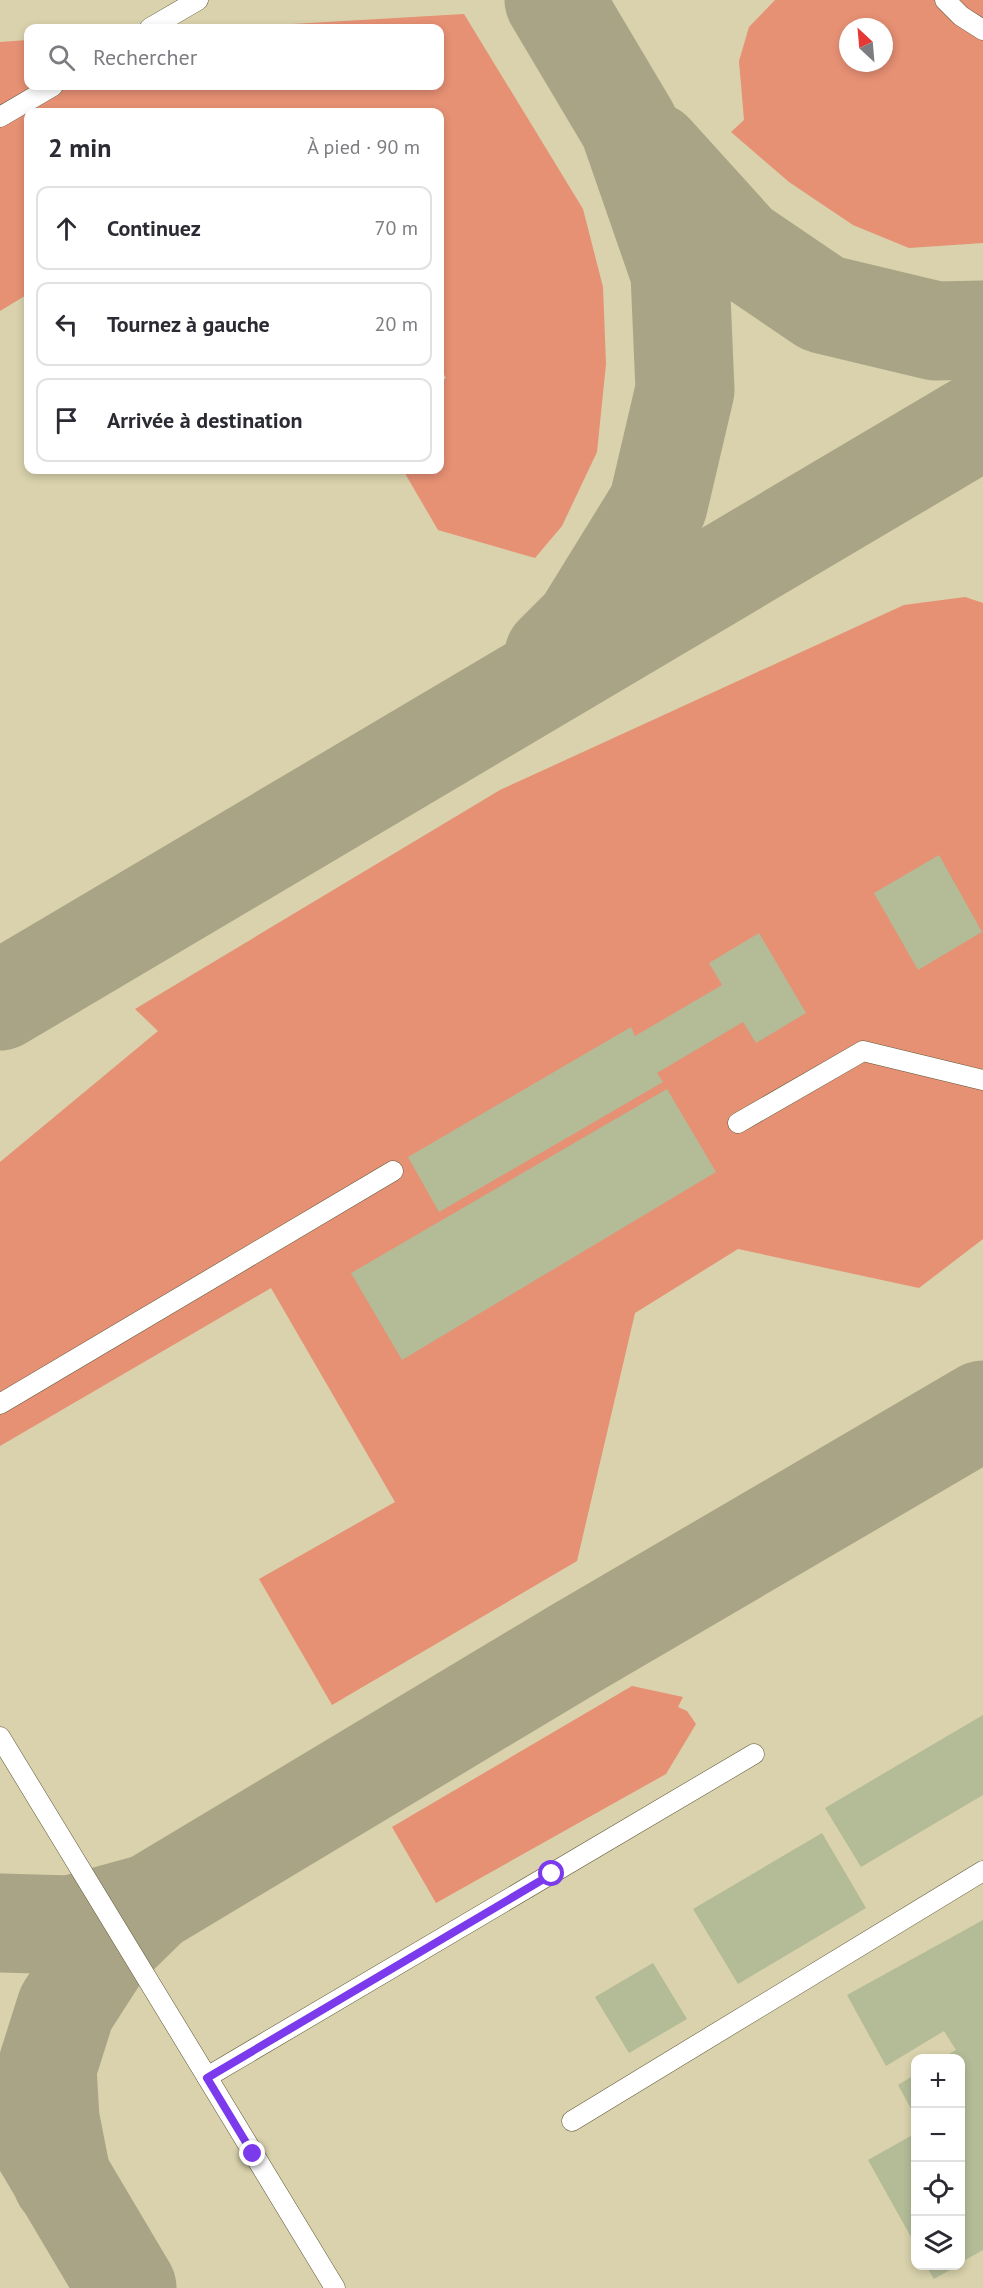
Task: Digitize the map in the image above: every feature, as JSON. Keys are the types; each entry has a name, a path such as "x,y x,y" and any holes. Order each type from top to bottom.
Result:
{"lane":[{"path":"157,24 198,0"},
{"path":"945,0 983,30"},
{"path":"0,117 46,90"},
{"path":"738,1123 863,1051 983,1080"},
{"path":"0,1404 393,1171"},
{"path":"0,1737 335,2288"},
{"path":"207,2078 754,1754"},
{"path":"572,2121 983,1871"}],"shaded area":[{"path":"775,0 983,0 983,243 909,248 853,225 789,182 731,132 744,120 739,61 749,27"},
{"path":"464,14 583,209 603,287 606,364 597,452 562,526 535,558 438,530 405,474 444,474 444,379 446,378 444,375 444,108 24,108 24,296 0,311 0,42 24,40 24,90 444,90 444,24 291,24"},
{"path":"965,597 983,603 983,1239 919,1288 738,1249 635,1313 577,1561 332,1705 259,1579 395,1502 271,1288 0,1446 0,1162 158,1031 135,1009 500,790 904,605"},
{"path":"632,1686 683,1697 678,1707 687,1711 696,1724 666,1774 436,1903 392,1827"}],"building":[{"path":"939,855 982,932 918,970 874,893"},
{"path":"759,933 806,1013 756,1043 743,1022 657,1073 663,1082 439,1212 408,1157 631,1027 635,1036 722,985 709,963"},
{"path":"667,1089 716,1172 402,1360 351,1273"},
{"path":"983,1715 983,1795 861,1867 825,1808"},
{"path":"822,1833 866,1908 738,1984 693,1909"},
{"path":"983,1920 983,2250 965,2260 965,2054 949,2054 956,2050 944,2031 886,2066 847,1995"},
{"path":"653,1963 687,2019 629,2053 595,1997"},
{"path":"911,2077 911,2109 898,2085"},
{"path":"911,2136 911,2237 868,2160"},
{"path":"928,2270 950,2270 934,2279"}],"taxiway":[{"path":"554,0 629,126 680,273 685,390 658,505 584,625 554,655"},
{"path":"653,152 739,247 823,304 936,331 983,330"},
{"path":"0,1001 983,419"},
{"path":"62,2180 50,2119 47,2068 66,2008 104,1949 151,1903 576,1648 983,1410"},
{"path":"0,1923 71,1925 151,1903"},
{"path":"28,2121 127,2288"}],"route":[{"path":"253,2154 207,2078 552,1874"}]}
